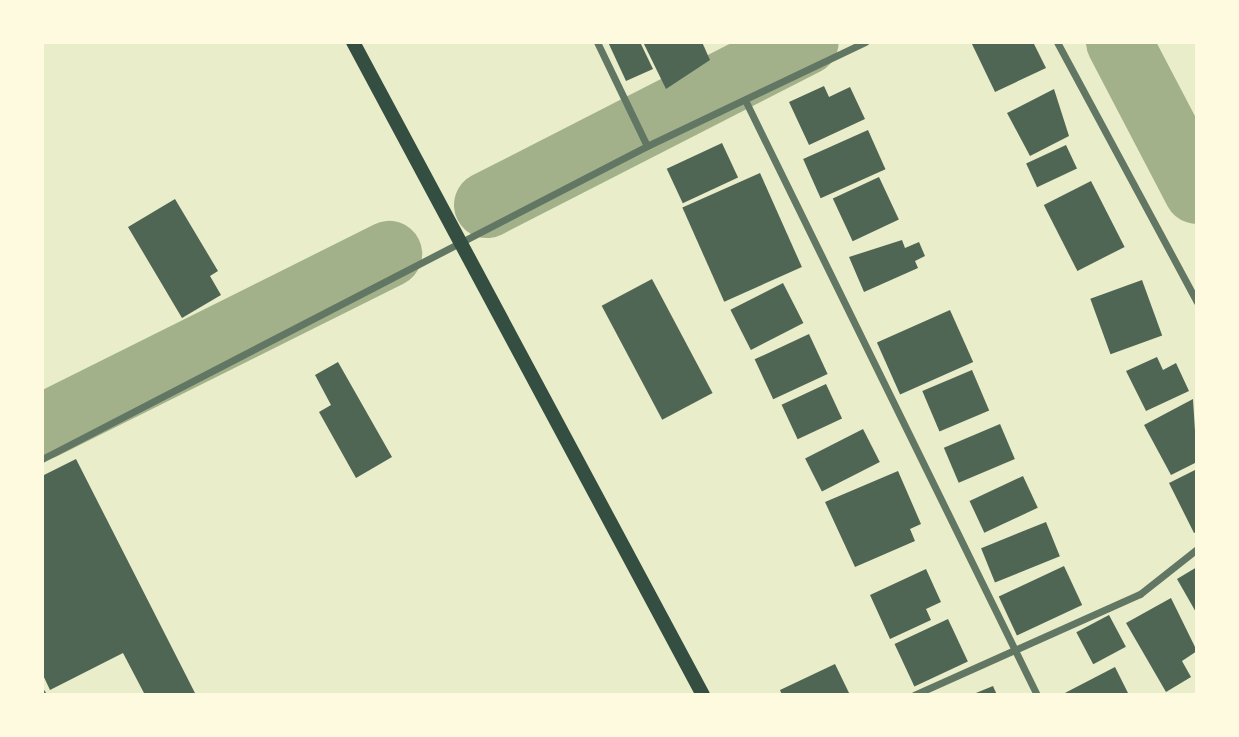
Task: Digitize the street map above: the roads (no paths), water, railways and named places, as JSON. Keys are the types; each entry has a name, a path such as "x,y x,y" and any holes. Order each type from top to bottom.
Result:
{"main road":[{"path":"353,42 465,245 703,695"}],"street":[{"path":"597,42 647,146"},
{"path":"42,458 465,245 647,146 865,42"},
{"path":"1057,42 1197,302"},
{"path":"745,100 1011,649 1037,695"},
{"path":"914,695 1011,649 1140,594 1197,548"}],"waterway":[{"path":"487,205 806,42"},
{"path":"1119,42 1197,191"},
{"path":"42,427 389,254"}]}
